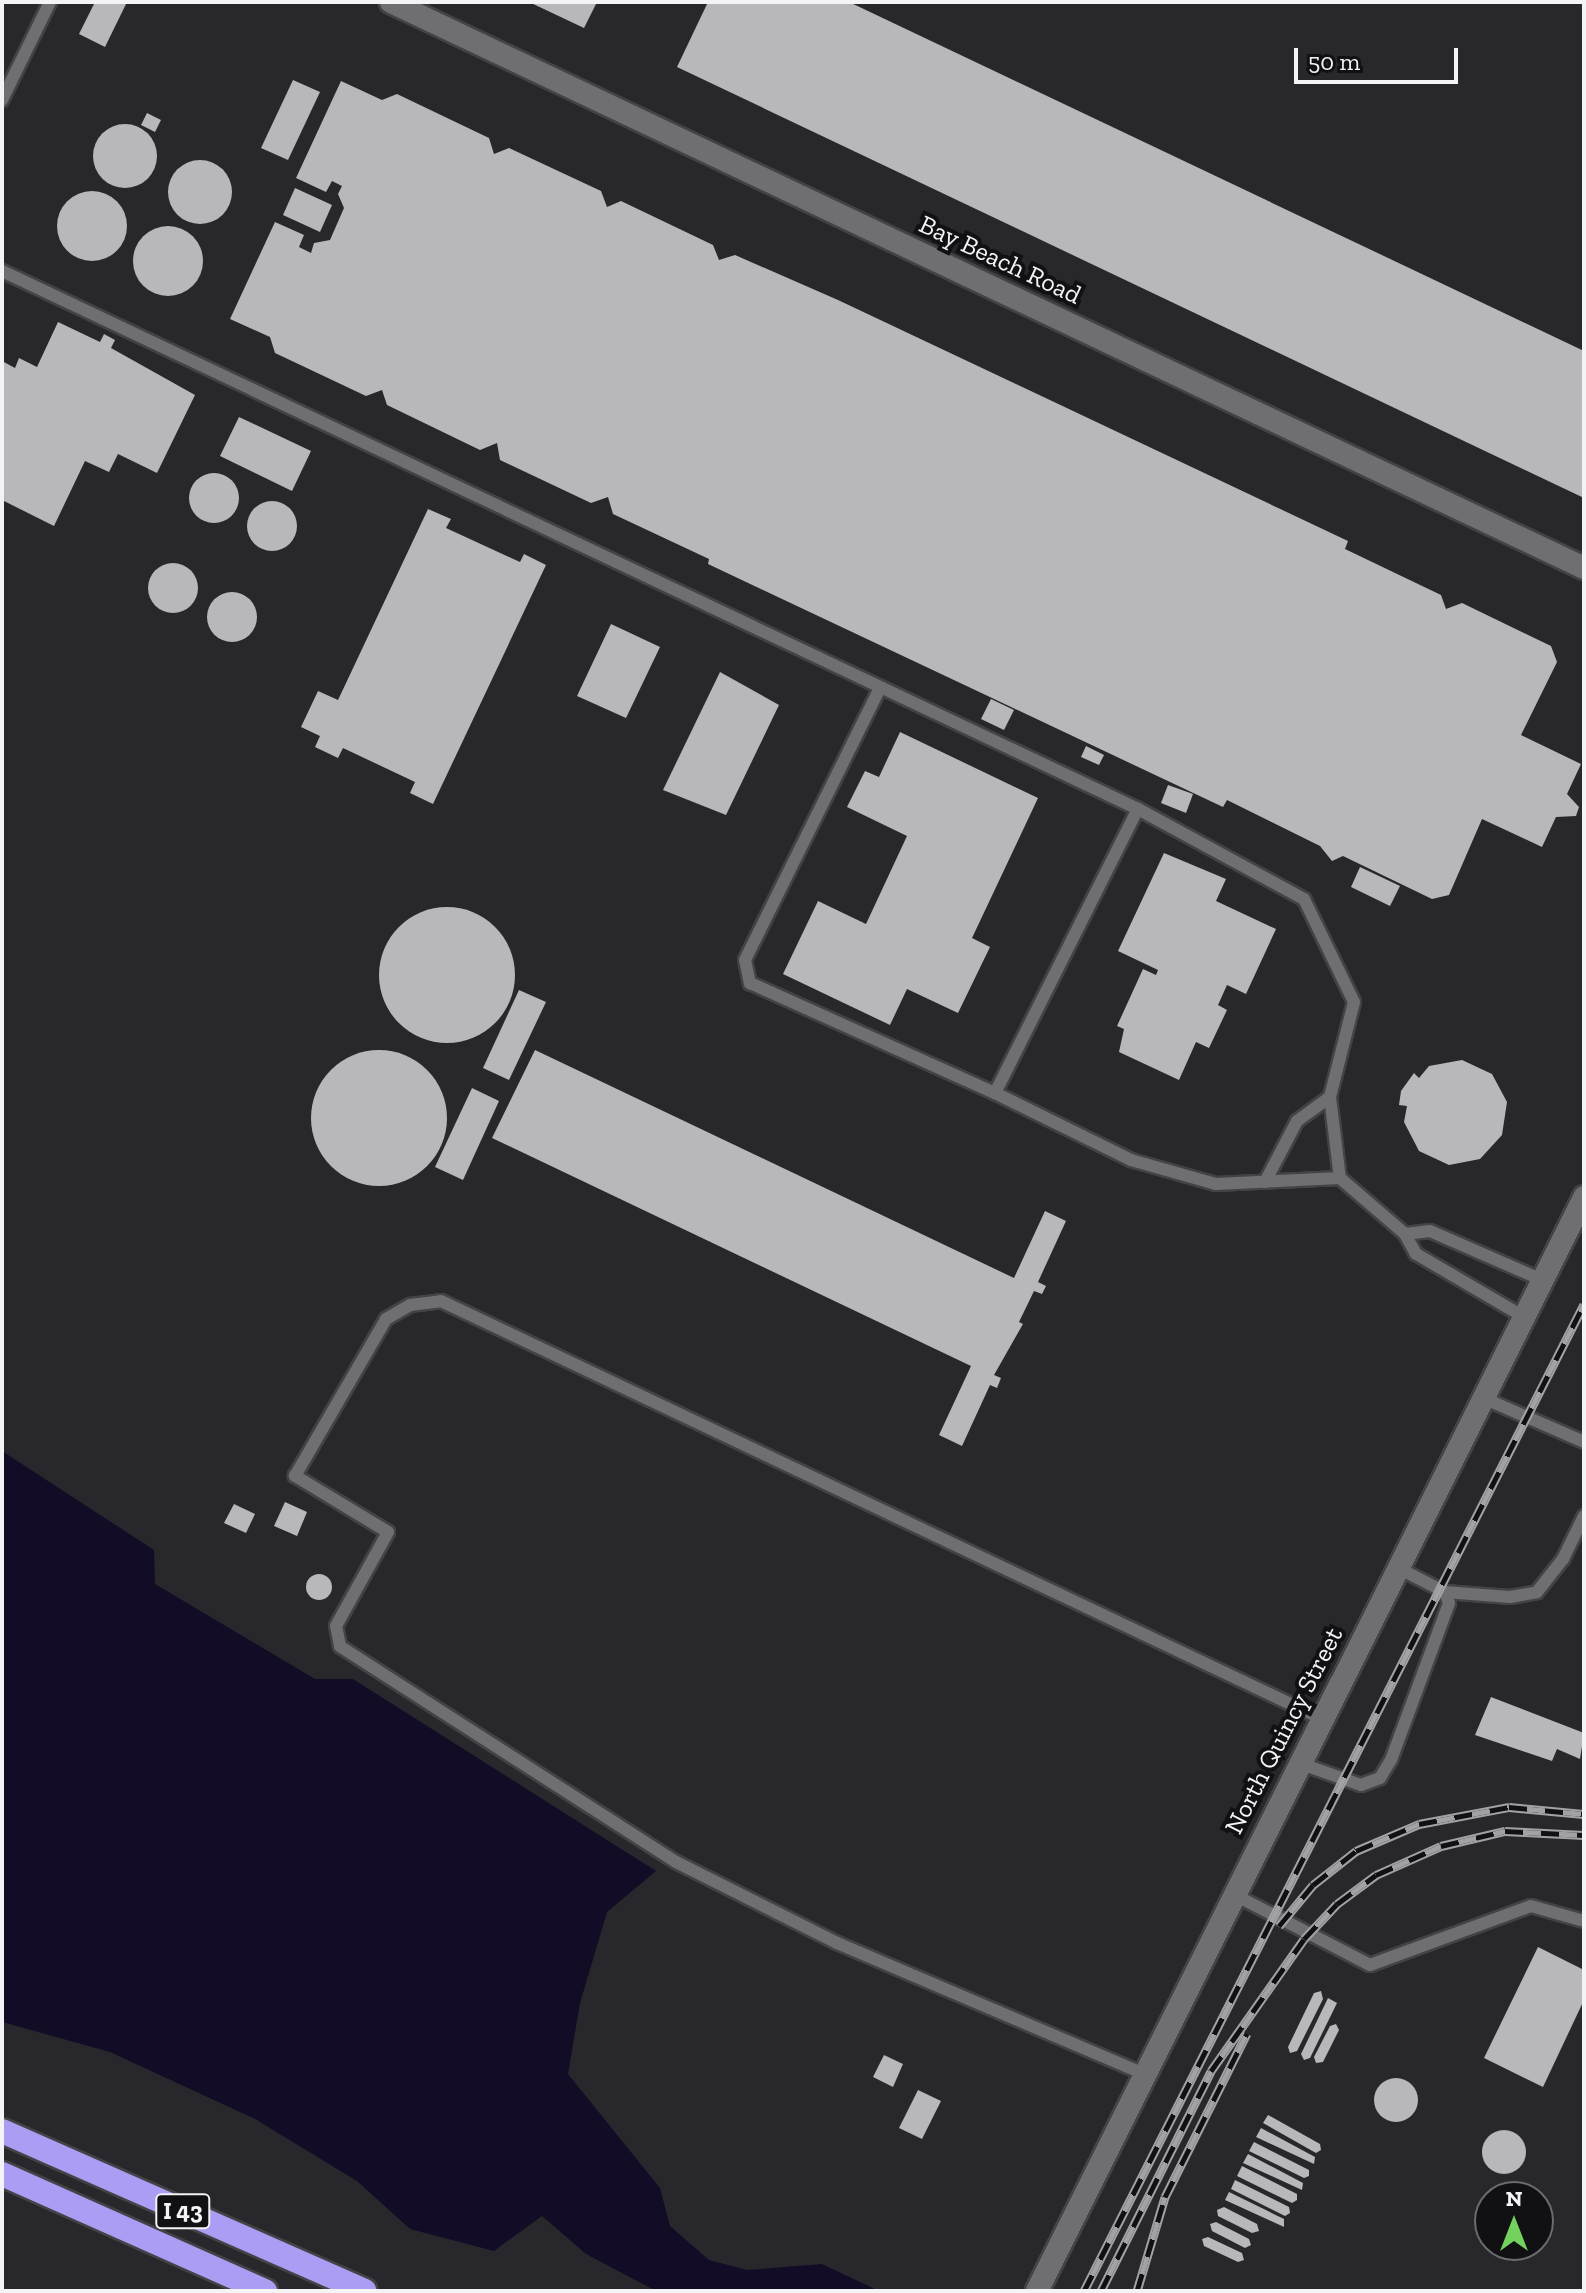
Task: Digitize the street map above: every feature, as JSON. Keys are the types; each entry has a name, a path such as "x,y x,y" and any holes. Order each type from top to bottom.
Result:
{"highway":[{"name":"I 43","path":"2,2131 364,2291"},
{"name":"I 43","path":"2,2174 265,2291"}],"street":[{"name":"Bay Beach Road","path":"391,2 1584,568"},
{"name":"North Quincy Street","path":"1037,2291 1584,1197"}],"lane":[{"path":"2,100 50,2"},
{"path":"2,271 879,690 1138,809 1304,899 1354,1002 1330,1097 1340,1178 1405,1234 1416,1254 1524,1317"},
{"path":"879,690 745,960 750,983 995,1093 1131,1160 1216,1184 1340,1178"},
{"path":"995,1093 1138,809"},
{"path":"1265,1182 1297,1121 1330,1097"},
{"path":"1405,1234 1430,1231 1542,1280"},
{"path":"1144,2074 837,1943 676,1862 340,1646 336,1626 388,1532 295,1476 386,1319 410,1305 441,1301 1322,1719"},
{"path":"1483,1398 1584,1442"},
{"path":"1398,1568 1445,1592 1510,1597 1537,1592 1563,1559 1584,1516"},
{"path":"1299,1763 1361,1785 1380,1778 1448,1616 1445,1592"},
{"path":"1233,1894 1370,1965 1531,1906 1584,1921"}],"shaded area":[{"path":"2,1451 154,1550 155,1584 315,1679 353,1679 656,1871 607,1912 580,2003 568,2074 660,2188 670,2226 709,2260 747,2270 822,2264 879,2291 656,2291 586,2254 542,2216 494,2251 410,2229 357,2181 255,2119 110,2052 2,2022"}],"building":[{"path":"95,2 127,2 105,47 79,34"},
{"path":"529,2 597,2 584,28"},
{"path":"708,2 849,2 1584,351 1584,498 677,67"},
{"path":"293,80 320,92 288,160 261,148"},
{"path":"341,81 382,100 397,94 489,138 494,154 509,148 601,191 607,207 621,201 713,245 719,260 735,255 838,300 1348,541 1345,549 1441,595 1446,609 1462,603 1551,646 1557,662 1521,735 1581,764 1567,794 1579,807 1576,816 1556,817 1542,847 1482,819 1449,895 1432,899 1343,856 1332,861 1320,846 1227,800 1223,807 708,564 709,559 613,514 608,497 591,503 500,460 497,443 480,450 387,405 382,390 366,396 275,353 270,337 230,319 275,222 304,235 299,247 311,253 314,243 330,240 344,208 338,194 342,186 332,181 326,192 296,178"},
{"path":"147,113 161,120 155,132 141,125"},
{"path":"119,124 131,124 148,133 155,144 155,168 148,179 131,188 119,188 107,183 98,174 93,162 93,150 98,138 107,129"},
{"path":"200,160 212,162 223,169 230,180 230,204 223,215 212,222 200,224 188,222 177,215 170,204 168,192 170,180 177,169 188,162"},
{"path":"295,188 332,205 320,232 283,215"},
{"path":"92,191 117,201 127,226 117,251 92,261 67,251 57,226 67,201"},
{"path":"168,226 193,236 203,261 193,286 168,296 143,286 133,261 143,236"},
{"path":"58,322 100,342 104,334 115,340 111,348 195,395 157,473 118,454 109,472 85,461 54,526 2,500 2,361 15,368 19,358 37,367"},
{"path":"239,417 311,451 292,491 220,456"},
{"path":"214,473 232,480 239,498 232,516 214,523 196,516 189,498 196,480"},
{"path":"272,501 290,508 297,526 290,544 272,551 254,544 247,526 254,508"},
{"path":"428,509 451,519 446,528 520,562 524,554 546,565 433,804 410,793 415,782 343,748 338,758 315,747 320,736 301,727 318,691 338,700"},
{"path":"173,563 191,570 198,588 191,606 173,613 155,606 148,588 155,570"},
{"path":"232,592 250,599 257,617 250,635 232,642 214,635 207,617 214,599"},
{"path":"611,624 660,647 626,718 577,696"},
{"path":"720,672 779,705 726,815 663,790"},
{"path":"991,699 1014,710 1004,730 981,719"},
{"path":"900,732 1038,798 972,938 990,947 958,1013 907,989 890,1025 783,974 818,901 866,924 907,836 847,807 865,771 879,777"},
{"path":"1086,746 1104,755 1099,765 1081,757"},
{"path":"1168,785 1193,794 1186,813 1161,803"},
{"path":"1164,853 1226,879 1216,901 1276,929 1246,994 1227,985 1218,1005 1227,1010 1209,1048 1196,1042 1179,1080 1119,1052 1124,1029 1117,1026 1143,969 1156,975 1158,970 1118,951"},
{"path":"1360,867 1400,886 1390,906 1351,887"},
{"path":"447,907 473,912 495,927 510,949 515,975 510,1001 495,1023 473,1038 447,1043 421,1038 399,1023 384,1001 379,975 384,949 399,927 421,912"},
{"path":"519,990 546,1002 509,1080 483,1068"},
{"path":"379,1050 405,1055 427,1070 442,1092 447,1118 442,1144 427,1166 405,1181 379,1186 353,1181 331,1166 316,1144 311,1118 316,1092 331,1070 353,1055"},
{"path":"535,1050 1014,1278 1045,1211 1066,1221 1038,1282 1046,1286 1042,1294 1034,1291 1019,1322 1023,1324 994,1375 1001,1378 997,1388 990,1385 962,1446 939,1435 971,1366 492,1138"},
{"path":"1462,1060 1492,1074 1507,1102 1502,1135 1480,1159 1449,1165 1419,1151 1404,1122 1407,1106 1399,1105 1401,1091 1414,1073 1419,1078 1429,1066"},
{"path":"472,1088 499,1101 463,1180 435,1167"},
{"path":"285,1502 307,1512 297,1536 274,1526"},
{"path":"234,1504 255,1514 246,1533 224,1523"},
{"path":"319,1574 328,1578 332,1587 328,1596 319,1600 310,1596 306,1587 310,1578"},
{"path":"1491,1697 1584,1733 1580,1759 1557,1749 1552,1761 1475,1735"},
{"path":"1538,1947 1584,1970 1584,2000 1543,2087 1484,2058"},
{"path":"1321,1991 1323,1999 1297,2051 1290,2053 1288,2047 1314,1993"},
{"path":"1328,1998 1337,2003 1310,2058 1304,2060 1301,2054"},
{"path":"1336,2024 1339,2030 1323,2062 1316,2063 1314,2057 1330,2026"},
{"path":"884,2055 903,2064 893,2087 873,2077"},
{"path":"1396,2078 1411,2085 1418,2100 1411,2115 1396,2122 1381,2115 1374,2100 1381,2085"},
{"path":"918,2090 941,2101 922,2139 899,2128"},
{"path":"1268,2115 1320,2144 1321,2150 1316,2153 1263,2123"},
{"path":"1261,2128 1315,2157 1314,2164 1256,2137"},
{"path":"1504,2130 1519,2137 1526,2152 1519,2167 1504,2174 1489,2167 1482,2152 1489,2137"},
{"path":"1254,2142 1309,2170 1309,2176 1304,2178 1249,2151"},
{"path":"1248,2154 1303,2183 1302,2190 1243,2163"},
{"path":"1242,2166 1297,2194 1297,2200 1292,2203 1237,2176"},
{"path":"1235,2180 1289,2207 1290,2213 1285,2216 1231,2189"},
{"path":"1229,2192 1284,2219 1284,2227 1225,2200"},
{"path":"1224,2207 1257,2224 1259,2231 1252,2233 1218,2216 1217,2210"},
{"path":"1216,2222 1249,2239 1251,2245 1245,2248 1212,2231 1210,2224"},
{"path":"1208,2237 1242,2253 1244,2260 1238,2262 1204,2246 1202,2239"}],"railway":[{"path":"1084,2291 1584,1304"},
{"path":"1279,1926 1313,1885 1356,1851 1419,1824 1509,1807 1584,1814"},
{"path":"1101,2291 1211,2071 1304,1939 1337,1904 1376,1875 1441,1846 1505,1831 1584,1835"},
{"path":"1137,2291 1165,2197 1247,2033"}]}
